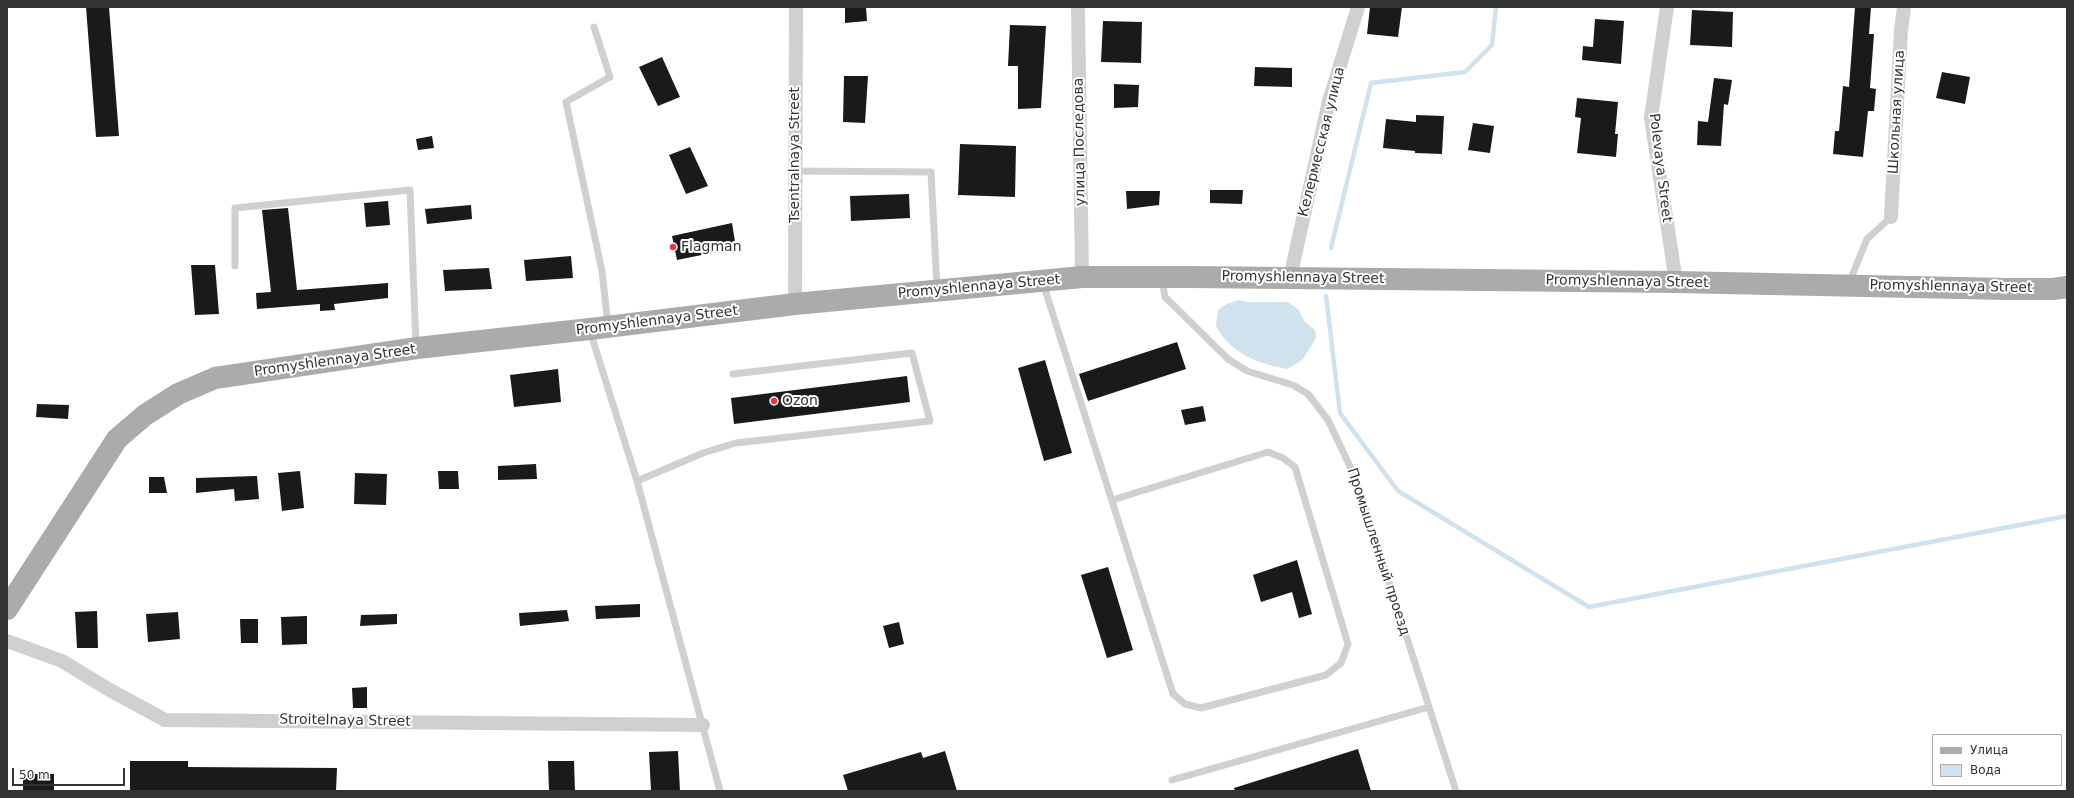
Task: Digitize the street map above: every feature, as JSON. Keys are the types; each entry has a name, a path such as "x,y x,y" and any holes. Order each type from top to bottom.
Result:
{"main road":[{"name":"Promyshlennaya Street","path":"7,609 117,439 145,415 172,398 215,378 417,348 599,328 794,304 1082,277 1676,282 2006,289 2052,289 2067,287"}],"street":[{"name":"Tsentralnaya Street","path":"794,304 796,7"},
{"name":"улица Последова","path":"1078,7 1082,277"},
{"name":"Келермесская улица","path":"1290,278 1329,101 1358,7"},
{"name":"Polevaya Street","path":"1667,7 1651,118 1676,282"},
{"name":"Школьная улица","path":"1891,217 1901,30 1904,7"},
{"name":"Stroitelnaya Street","path":"7,641 62,661 108,689 165,720 703,725"}],"lane":[{"path":"594,28 610,77 566,102 602,271 599,328 637,481 720,791"},
{"path":"795,171 931,172 937,291"},
{"path":"234,266 235,208 410,190 417,348"},
{"path":"1849,285 1867,239 1891,217"},
{"name":"Промышленный проезд","path":"1162,277 1165,297 1228,359 1247,370 1293,385 1308,394 1328,420 1356,479 1456,791"},
{"path":"1043,281 1173,694 1185,704 1201,708 1326,675 1341,663 1348,644 1295,467 1283,458 1268,452 1112,500"},
{"path":"637,481 736,443 930,421 912,353 733,374"},
{"path":"1172,780 1429,707"}],"water":[{"path":"1239,300 1248,302 1288,302 1298,309 1305,322 1315,330 1316,338 1303,359 1288,369 1277,367 1256,361 1237,351 1229,344 1216,326 1218,310 1227,304"}],"building":[{"path":"86,7 109,7 119,136 96,137"},
{"path":"845,7 866,7 867,21 845,23"},
{"path":"1370,7 1402,7 1398,37 1367,34"},
{"path":"1855,7 1871,7 1869,34 1874,34 1870,88 1876,89 1874,111 1868,111 1863,157 1833,154 1835,131 1839,131 1843,86 1849,87"},
{"path":"1692,10 1733,12 1732,47 1690,45"},
{"path":"1595,19 1624,21 1621,64 1582,60 1583,46 1593,47"},
{"path":"1103,21 1142,22 1141,63 1101,62"},
{"path":"1010,25 1046,26 1041,108 1018,109 1018,66 1008,66"},
{"path":"662,57 680,97 658,106 639,67"},
{"path":"1255,67 1292,68 1292,87 1254,86"},
{"path":"1942,72 1970,77 1965,104 1936,98"},
{"path":"844,76 868,76 865,123 843,122"},
{"path":"1714,78 1732,80 1728,105 1724,104 1721,146 1697,145 1698,121 1708,122"},
{"path":"1114,84 1139,85 1138,107 1114,108"},
{"path":"1577,98 1618,102 1615,134 1618,134 1616,157 1577,153 1581,118 1575,117"},
{"path":"1416,115 1444,116 1442,154 1415,153 1415,151 1383,148 1386,119 1416,122"},
{"path":"1473,123 1494,126 1490,153 1468,150"},
{"path":"432,136 434,148 418,150 416,139"},
{"path":"960,144 1016,146 1015,197 958,195"},
{"path":"690,147 708,186 686,194 669,155"},
{"path":"1210,190 1243,190 1242,204 1210,203"},
{"path":"1126,191 1160,191 1159,205 1127,209"},
{"path":"909,194 910,218 851,221 850,196"},
{"path":"388,201 390,225 366,227 364,203"},
{"path":"471,205 472,219 427,224 425,209"},
{"path":"288,208 297,290 388,283 388,298 334,304 335,310 320,311 320,304 257,309 256,293 271,292 262,210"},
{"path":"732,223 736,248 677,260 672,236"},
{"path":"571,256 573,278 526,281 524,260"},
{"path":"191,265 215,265 219,314 195,315"},
{"path":"489,268 492,289 445,291 443,270"},
{"path":"1177,342 1186,369 1088,401 1079,374"},
{"path":"1045,360 1072,453 1044,461 1018,368"},
{"path":"558,369 561,402 514,407 510,375"},
{"path":"907,376 910,402 734,424 731,398"},
{"path":"37,404 69,405 68,419 36,417"},
{"path":"1203,406 1206,421 1185,425 1181,410"},
{"path":"536,464 537,479 498,480 498,466"},
{"path":"300,471 304,508 282,511 278,473"},
{"path":"438,471 458,471 459,489 439,489"},
{"path":"355,473 387,474 386,505 354,504"},
{"path":"257,476 259,499 235,501 234,489 196,493 196,478"},
{"path":"149,477 164,477 167,493 149,493"},
{"path":"1297,560 1312,614 1299,618 1292,592 1261,602 1253,575"},
{"path":"1108,567 1133,650 1107,658 1081,575"},
{"path":"640,604 640,617 596,619 595,606"},
{"path":"567,610 569,621 520,626 519,613"},
{"path":"97,611 98,648 77,648 75,612"},
{"path":"178,612 180,639 148,642 146,614"},
{"path":"397,614 397,624 360,626 361,615"},
{"path":"307,616 307,644 282,645 281,617"},
{"path":"240,619 258,619 258,643 241,643"},
{"path":"899,622 904,644 889,648 883,626"},
{"path":"367,687 367,708 353,708 352,688"},
{"path":"1358,749 1371,791 1235,791 1234,788"},
{"path":"678,751 680,791 651,791 649,752"},
{"path":"945,751 957,791 848,791 843,775 921,752 923,758"},
{"path":"130,761 188,761 188,767 337,768 336,791 130,790"},
{"path":"548,761 574,761 575,791 549,791"},
{"path":"23,774 54,774 54,791 23,791"}],"waterway":[{"path":"1331,248 1371,83 1465,72 1492,45 1496,7"},
{"path":"1326,296 1340,413 1398,491 1589,607 2067,516"}],"place":[{"name":"Flagman","path":"673,247"},
{"name":"Ozon","path":"774,401"}]}
